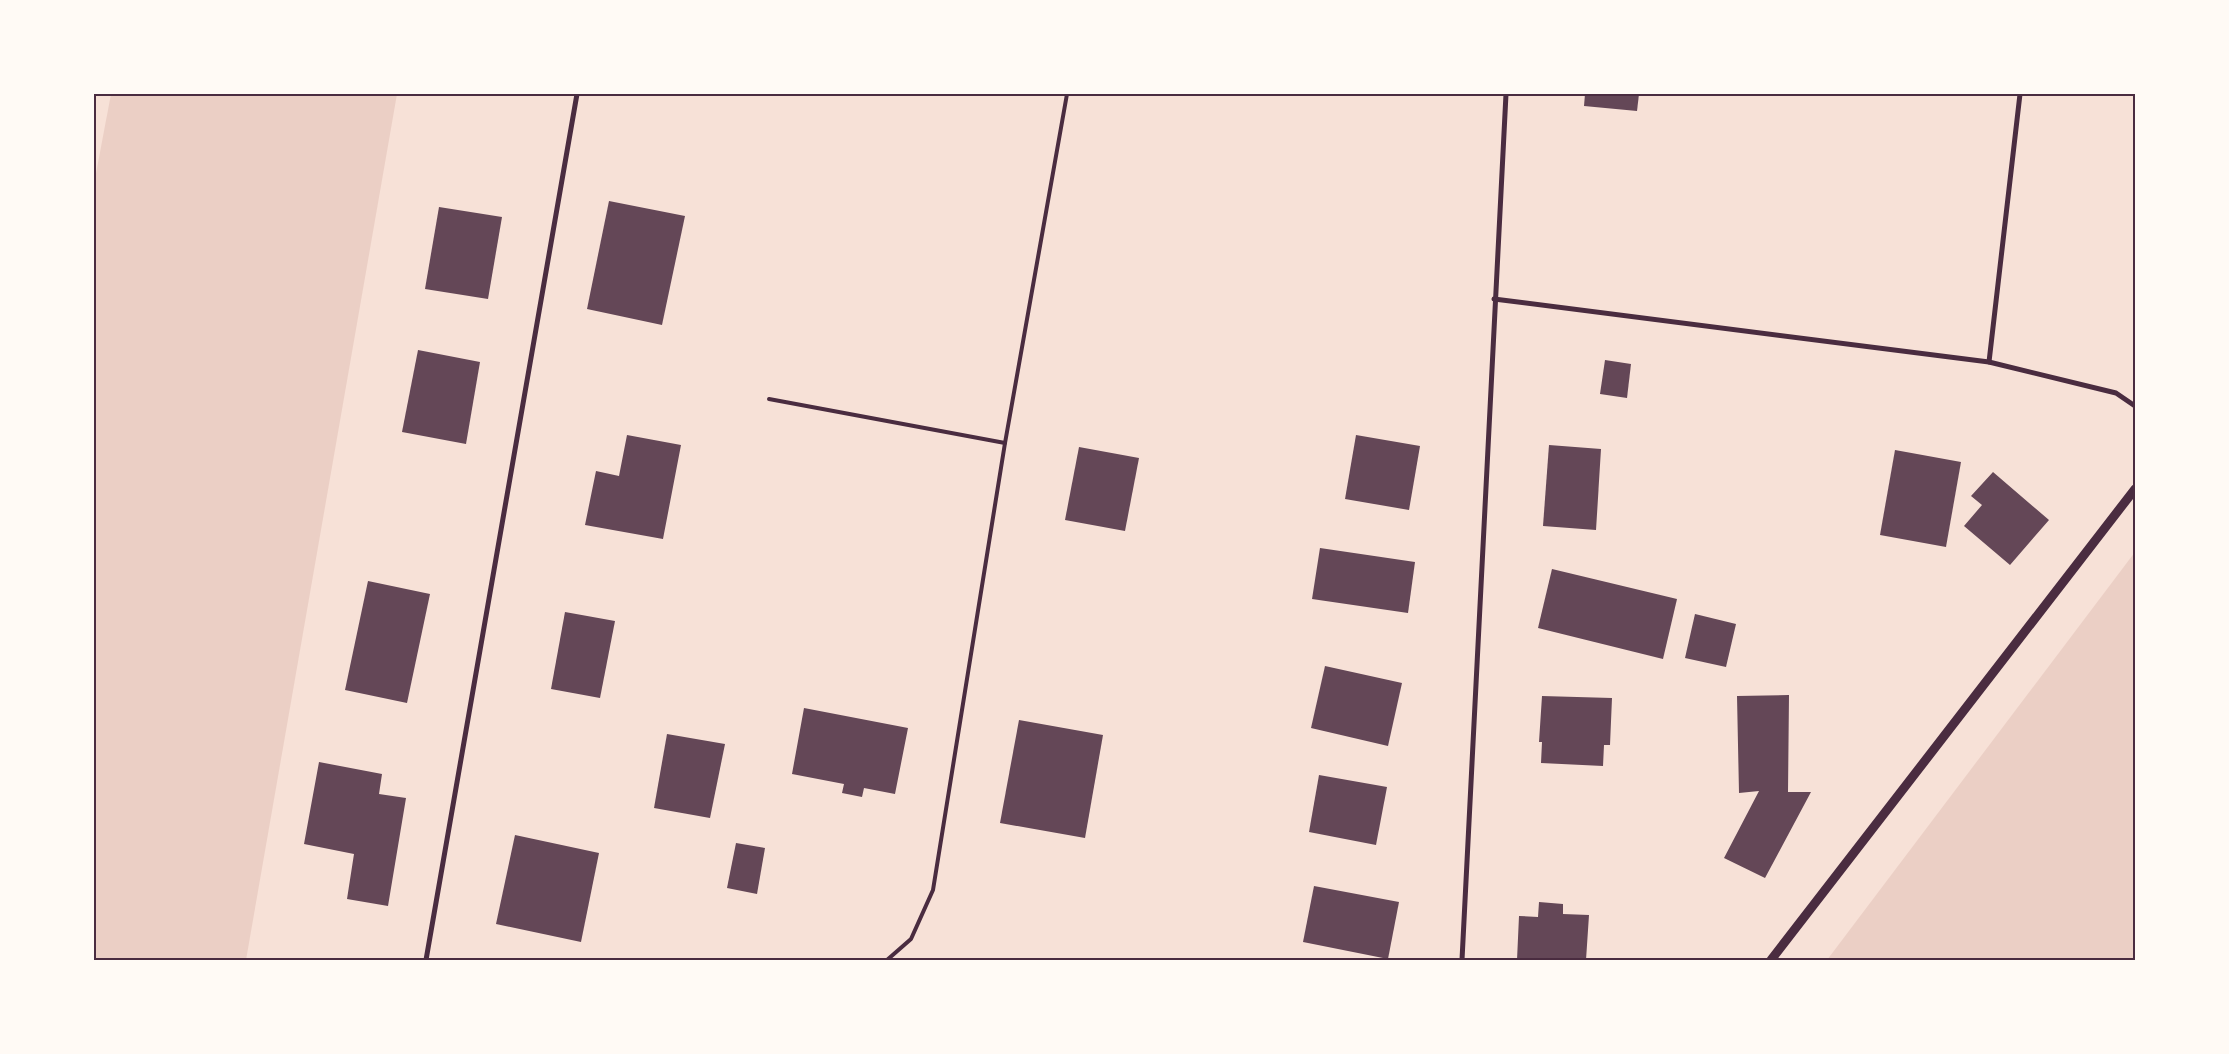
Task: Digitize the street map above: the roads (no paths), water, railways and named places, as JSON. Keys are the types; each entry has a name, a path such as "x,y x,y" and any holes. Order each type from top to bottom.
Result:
{"street":[{"path":"426,960 576,94"},
{"path":"1462,960 1494,299 1506,94"},
{"path":"1989,362 2020,94"},
{"path":"1494,299 1989,362 2116,392 2135,406"},
{"path":"1771,960 2135,489"}],"lane":[{"path":"887,960 911,939 933,890 1005,442 1067,94"},
{"path":"769,399 1005,442"}]}
